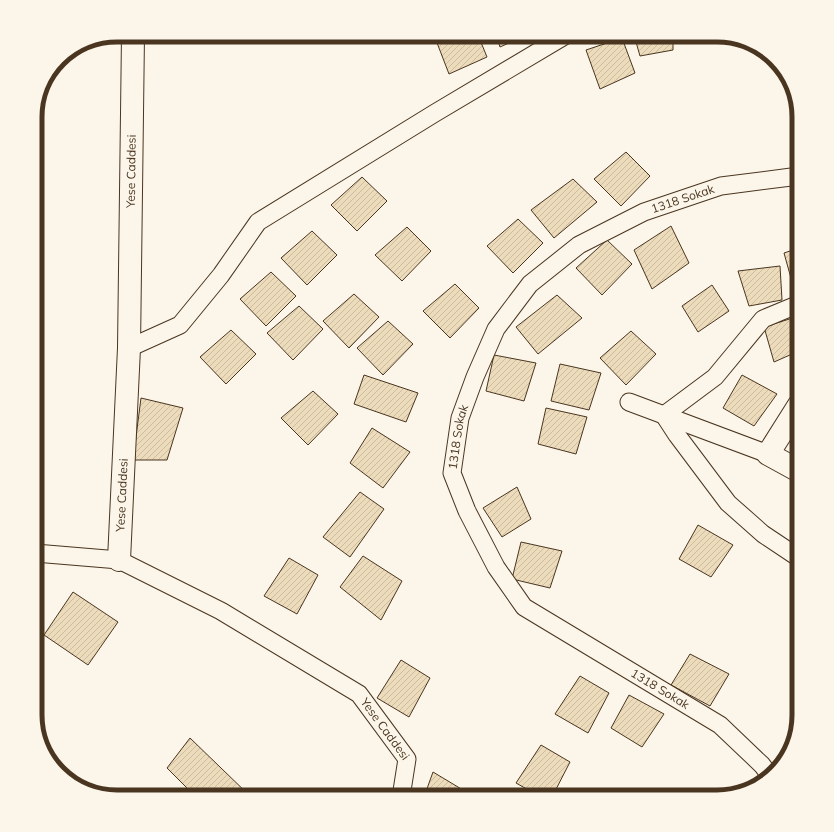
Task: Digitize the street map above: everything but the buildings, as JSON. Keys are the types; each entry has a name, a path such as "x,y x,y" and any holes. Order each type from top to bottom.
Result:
{"street":[{"name":"Yese Caddesi","path":"133,42 129,348 119,560 221,611 359,694 407,759 402,790"},
{"path":"129,348 180,325 221,275 258,222 435,113 554,42"},
{"name":"1318 Sokak","path":"767,771 720,725 524,607 496,567 467,511 452,473 460,418 475,377 496,329 530,284 579,246 644,212 721,186 792,177"},
{"path":"664,415 715,377 763,319 792,307"},
{"path":"629,402 768,454 792,467"},
{"path":"664,415 677,435 728,503 763,534 792,553"},
{"path":"768,454 792,416"},
{"path":"42,554 119,560"}]}
